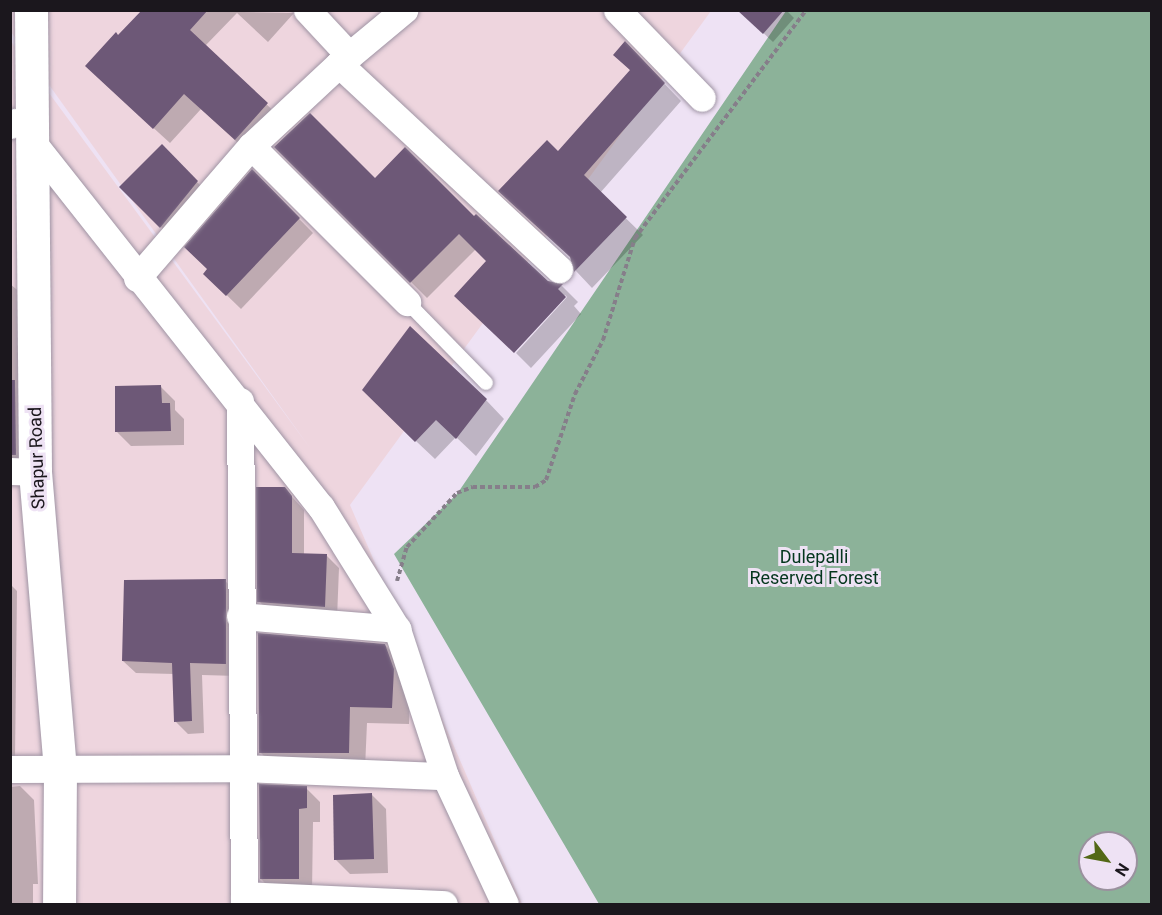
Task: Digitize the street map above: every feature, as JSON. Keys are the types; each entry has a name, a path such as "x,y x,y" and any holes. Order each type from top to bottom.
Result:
{"street":[{"name":"Shapur Road","path":"31,10 21,127 23,471 60,769 59,904"},
{"path":"307,10 344,60 560,269"},
{"path":"137,278 251,146 344,60 404,10"},
{"path":"617,10 702,98"},
{"path":"21,127 137,278 240,401 321,507 397,629 446,776 505,904"},
{"path":"251,146 407,302"},
{"path":"240,401 244,900 444,904"},
{"path":"240,616 397,629"},
{"path":"10,770 242,768 446,776"}],"lane":[{"path":"407,302 486,383"}],"path":[{"path":"396,584 407,547 457,493 473,488 535,487 546,480 575,394 603,340 635,238 806,10"}],"shaded area":[{"path":"11,11 711,11 350,505 522,904 11,904 10,40 310,448 11,32"}],"green space":[{"name":"Dulepalli Reserved Forest","path":"786,11 1151,11 1151,904 599,904 394,554 457,494"}],"building":[{"path":"142,10 208,10 190,30 268,103 235,140 184,94 153,129 85,66 116,32 118,35"},
{"path":"737,10 784,10 763,34"},
{"path":"625,41 665,83 584,175 627,217 574,272 570,257 498,191 547,140 558,151 630,70 613,55"},
{"path":"310,113 375,178 405,147 474,216 476,214 548,281 563,284 558,289 566,297 514,353 454,296 486,261 459,234 410,283 274,147"},
{"path":"162,144 198,181 160,228 119,187"},
{"path":"252,169 300,218 226,296 203,274 207,269 184,247"},
{"path":"410,326 487,399 456,439 436,420 415,442 362,390"},
{"path":"10,380 15,380 16,455 10,455"},
{"path":"161,385 162,403 170,403 171,431 115,432 115,386"},
{"path":"256,487 285,487 292,496 292,553 327,554 325,607 257,602"},
{"path":"226,579 226,664 190,663 192,721 174,722 172,663 122,661 124,580"},
{"path":"258,633 385,644 394,669 392,708 350,707 349,753 259,753"},
{"path":"259,784 307,786 307,808 299,809 299,879 260,879"},
{"path":"372,793 374,859 334,860 333,795"}]}
